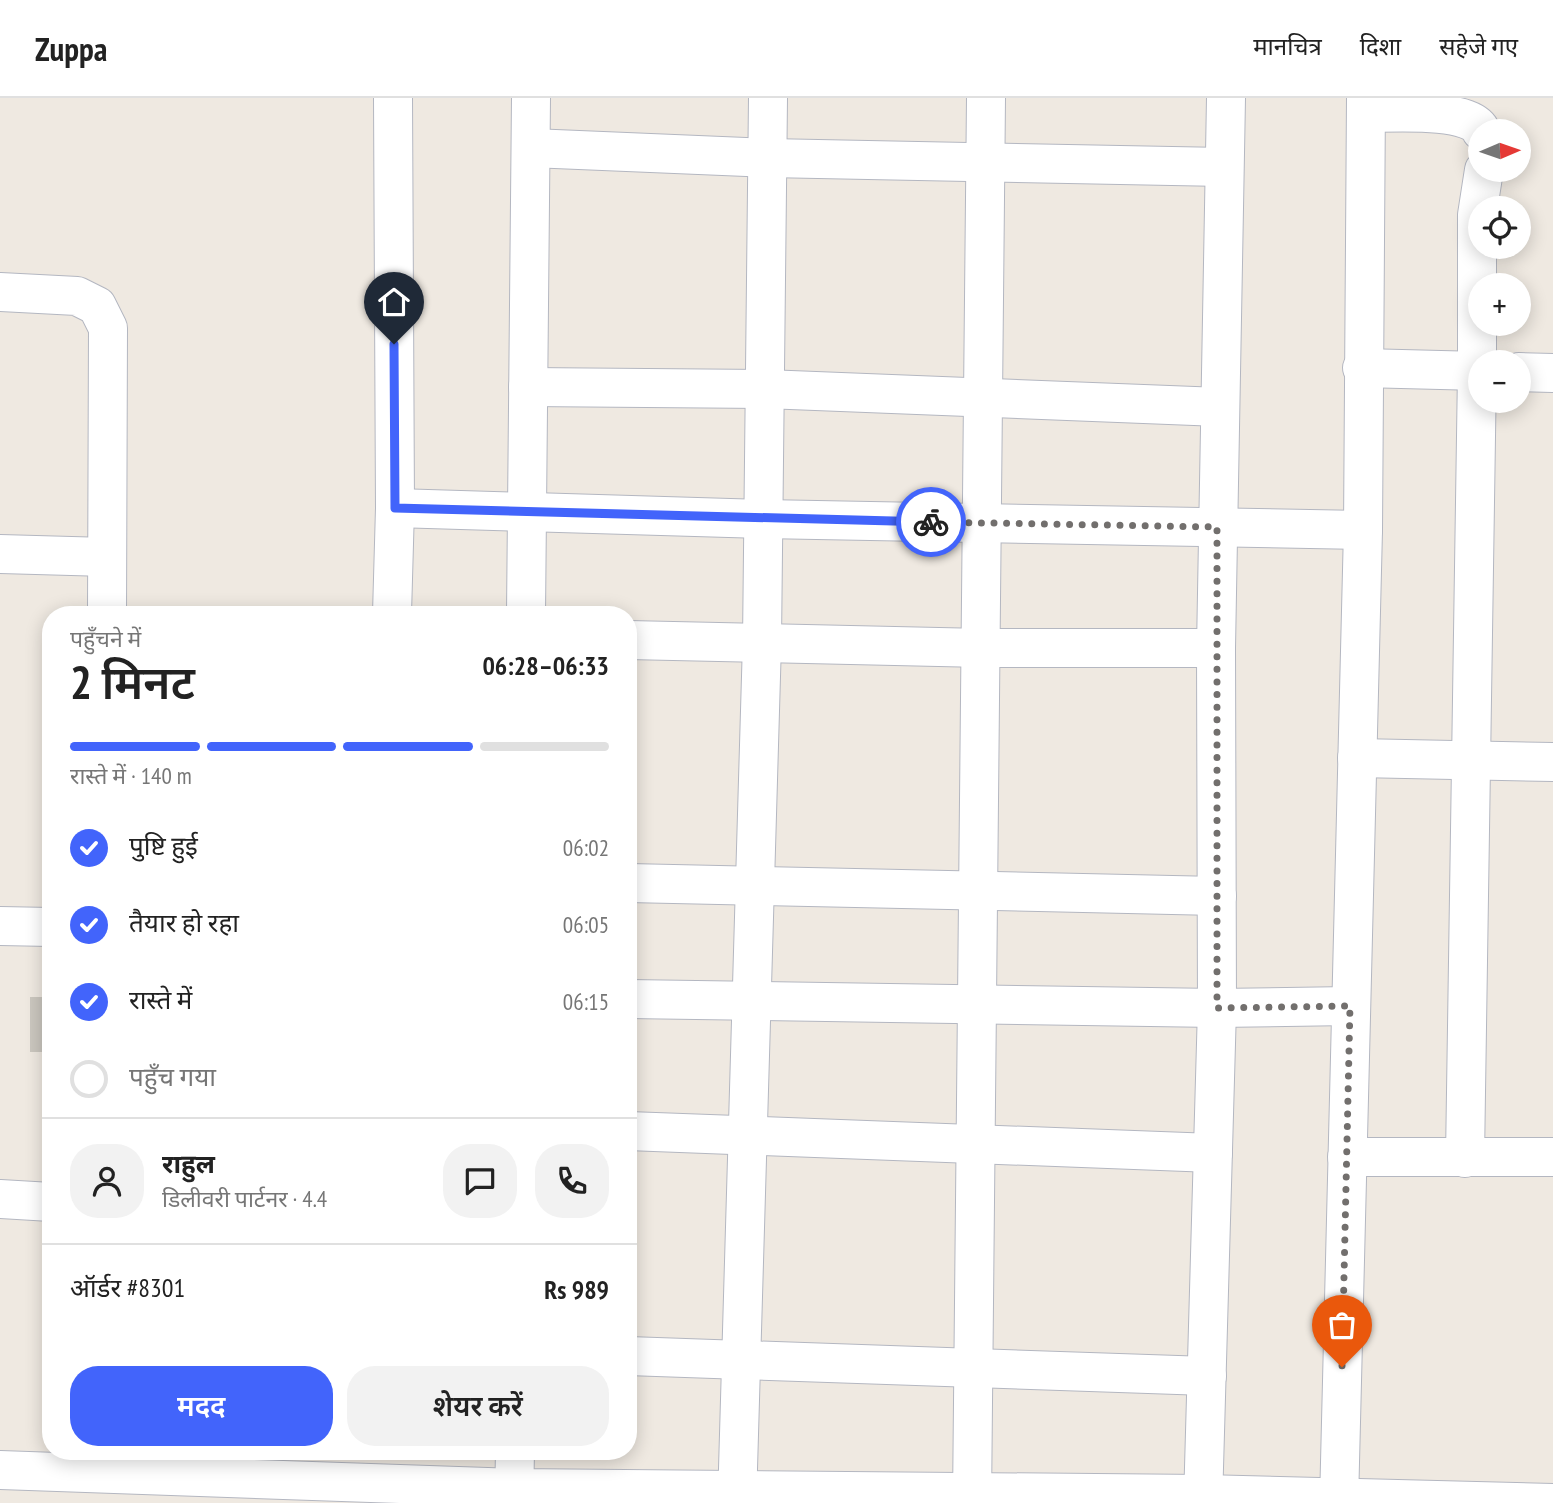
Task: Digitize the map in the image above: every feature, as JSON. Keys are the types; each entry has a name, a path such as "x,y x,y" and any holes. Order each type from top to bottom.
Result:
{"street":[{"path":"392,606 395,508 393,98"},
{"path":"526,606 531,98"},
{"path":"737,1497 762,642 768,98"},
{"path":"972,1497 974,1144 979,1004 983,648 986,98"},
{"path":"1203,1499 1217,1008 1217,527 1226,98"},
{"path":"1339,1501 1363,530 1362,368 1366,105 1469,119"},
{"path":"531,148 768,158 1224,167"},
{"path":"1479,350 1477,215 1482,182"},
{"path":"0,292 77,296 97,306 108,328 107,606"},
{"path":"1362,368 1468,371"},
{"path":"1531,372 1553,373"},
{"path":"528,387 765,389 1220,407"},
{"path":"1465,1158 1478,413"},
{"path":"395,508 763,519 1363,530"},
{"path":"0,554 107,557"},
{"path":"637,640 983,648 1216,648"},
{"path":"1357,758 1553,762"},
{"path":"637,883 755,883 980,892 1217,896"},
{"path":"0,926 42,927"},
{"path":"637,999 1217,1008 1350,1006"},
{"path":"637,1130 1213,1153"},
{"path":"1347,1157 1553,1157"},
{"path":"0,1199 42,1201"},
{"path":"637,1356 1207,1376"},
{"path":"0,1470 515,1480 737,1497 1553,1503"}],"building":[{"path":"30,997 42,997 42,1052 30,1052"}],"way so far":[{"path":"931,522 1217,527 1217,1008 1350,1006 1342,1367"}],"route":[{"path":"394,344 395,508 931,522"}]}
